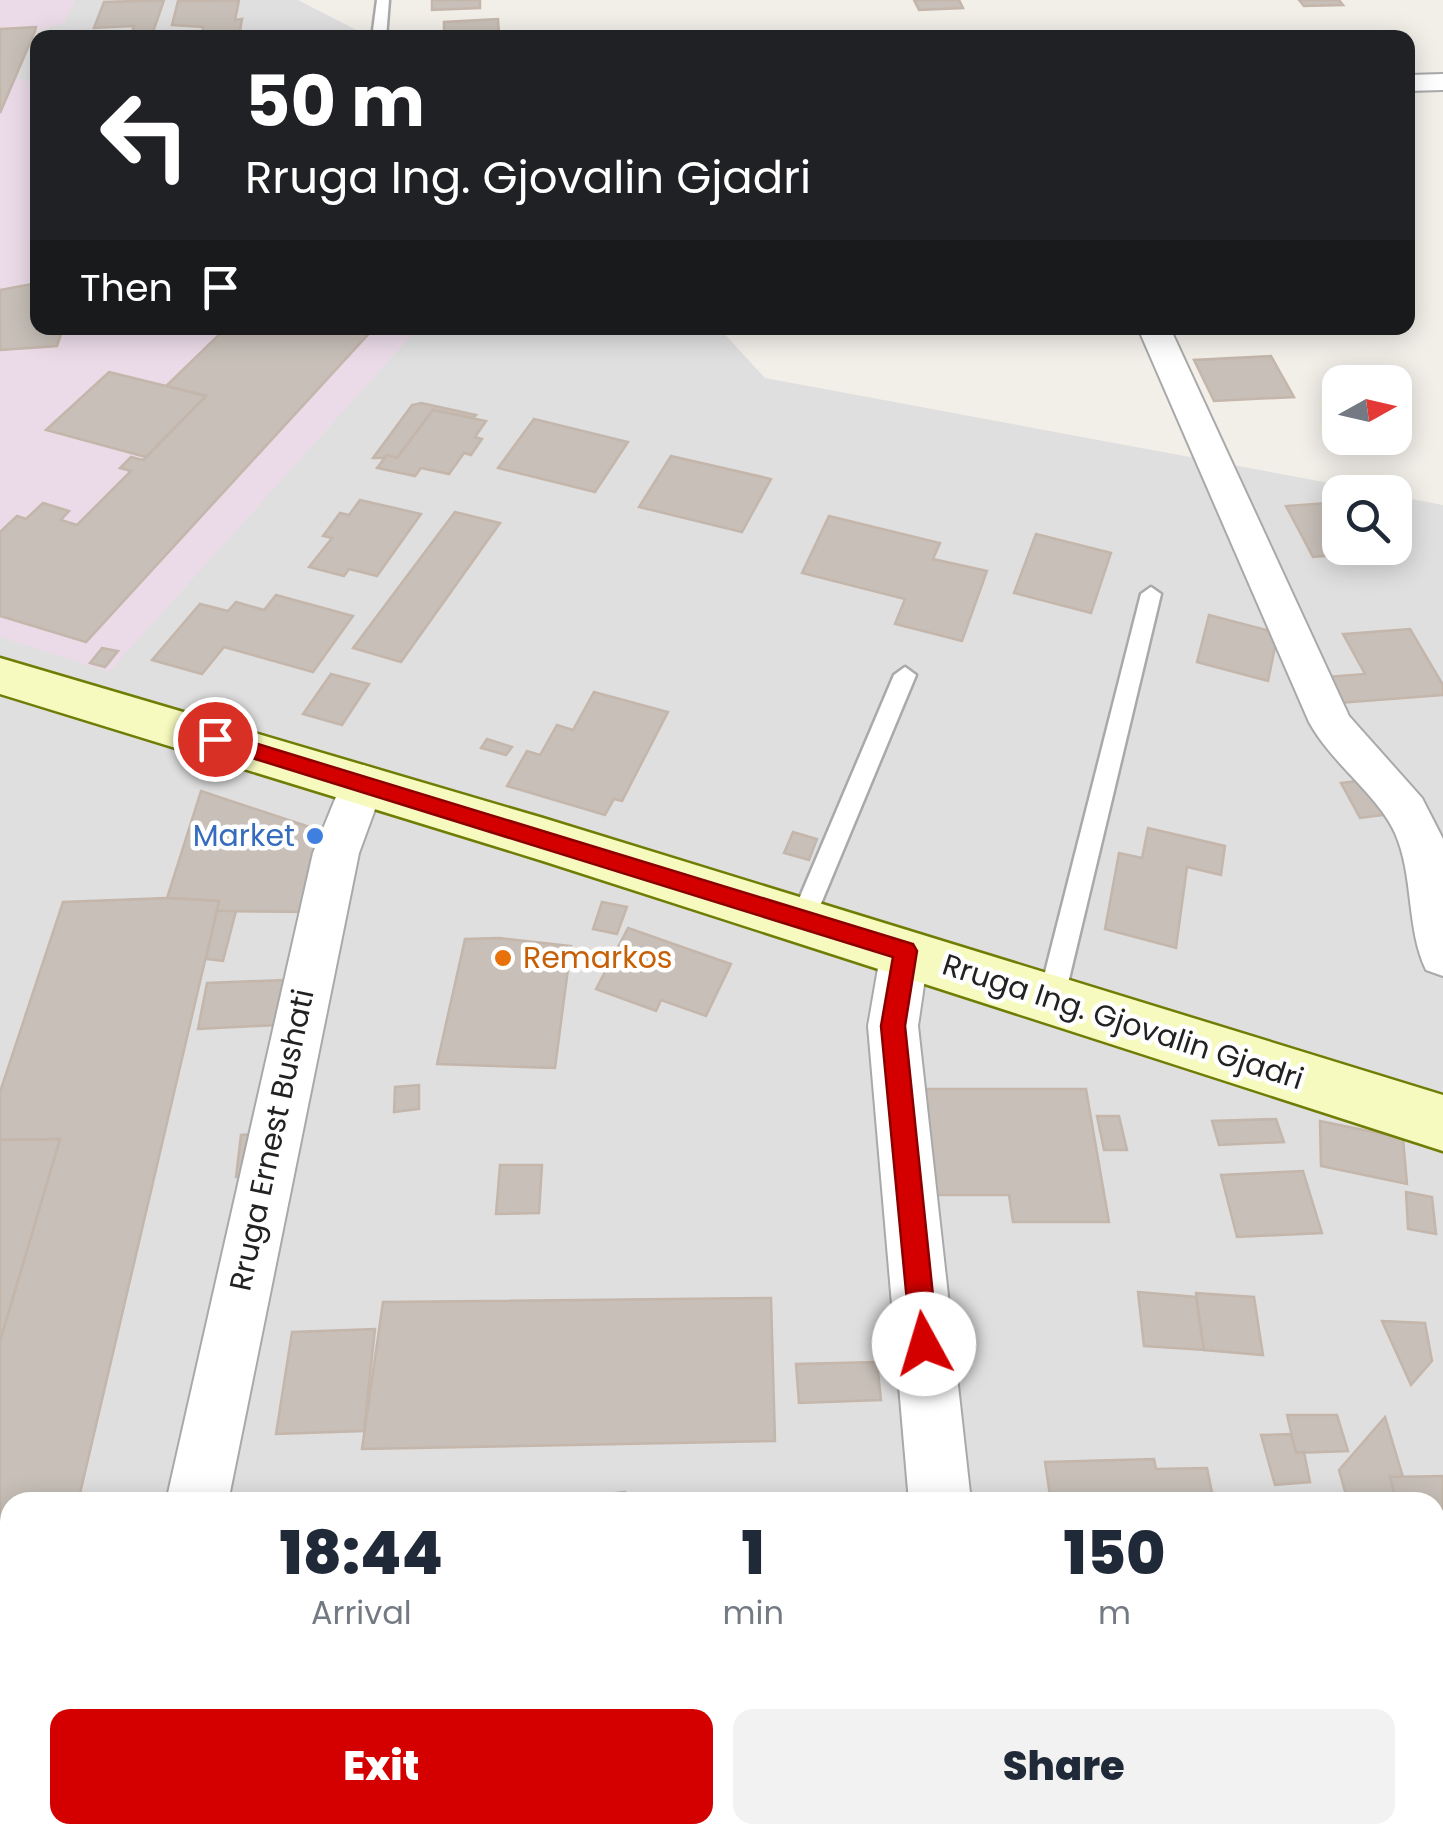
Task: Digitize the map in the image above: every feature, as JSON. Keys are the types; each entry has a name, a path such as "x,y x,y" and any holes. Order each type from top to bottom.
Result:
{"main road":[{"name":"Rruga Ing. Gjovalin Gjadri","path":"0,676 363,782 803,918 1443,1123"}],"street":[{"path":"1415,83 1443,82"},
{"path":"1157,335 1330,722 1360,766 1393,794 1416,831 1431,866 1443,956"},
{"name":"Rruga Ernest Bushati","path":"198,1492 332,870 363,782"},
{"path":"905,951 893,1026 939,1492"}],"lane":[{"path":"380,30 383,0"},
{"path":"1050,1000 1151,594"},
{"path":"803,918 905,675"}],"shaded area":[{"path":"0,0 298,0 356,30 30,30 30,335 725,335 765,378 1322,482 1322,565 1412,565 1412,499 1443,505 1443,1492 0,1492"},
{"path":"0,0 75,0 64,23 30,30 30,43 15,78 30,81 30,335 412,335 109,672 0,637"}],"building":[{"path":"164,0 154,30 133,30 134,26 94,28 104,2"},
{"path":"239,0 235,20 242,19 240,30 172,25 178,1"},
{"path":"432,0 480,0 480,8 432,10"},
{"path":"914,0 959,0 963,8 919,10"},
{"path":"1299,0 1339,0 1343,5 1304,6"},
{"path":"498,19 499,30 444,30 444,22"},
{"path":"36,27 30,30 30,43 0,113 0,29"},
{"path":"30,284 30,335 61,335 57,346 0,350 0,290"},
{"path":"219,335 368,335 86,642 0,616 0,532 17,516 26,519 43,503 69,511 61,520 77,525 131,471 120,468 131,457 143,460 206,396 166,386"},
{"path":"1271,356 1294,397 1214,401 1194,360"},
{"path":"109,372 206,396 146,457 46,430"},
{"path":"421,403 476,415 473,418 433,410 397,458 373,458 412,405"},
{"path":"433,410 486,421 475,437 482,439 471,455 464,453 449,474 421,468 415,476 377,468 387,455 397,458"},
{"path":"534,419 628,442 595,492 498,468"},
{"path":"671,456 771,479 742,532 639,507"},
{"path":"360,500 421,514 377,576 349,569 344,576 309,567 332,538 323,536 340,513 349,515"},
{"path":"1322,503 1322,556 1313,557 1286,506"},
{"path":"455,512 500,523 401,662 353,648"},
{"path":"829,516 940,543 933,559 987,571 962,641 895,624 905,599 802,573"},
{"path":"1036,534 1111,553 1091,613 1014,593"},
{"path":"276,595 353,616 313,672 224,647 202,674 152,660 200,604 228,611 236,602 264,610"},
{"path":"1209,615 1278,633 1268,681 1197,662"},
{"path":"1410,629 1443,685 1443,695 1339,703 1326,677 1365,674 1343,634"},
{"path":"102,648 118,651 105,667 90,663"},
{"path":"331,674 369,684 342,725 303,714"},
{"path":"594,692 668,712 622,801 614,799 605,815 507,786 527,751 540,755 557,725 573,730"},
{"path":"487,739 512,747 506,755 481,748"},
{"path":"1371,779 1391,814 1360,818 1341,783"},
{"path":"201,791 331,834 312,912 217,911 219,901 167,898"},
{"path":"1148,828 1225,846 1221,875 1187,867 1176,948 1105,929 1119,853 1142,858"},
{"path":"793,832 817,839 809,860 784,853"},
{"path":"167,898 219,901 80,1492 0,1492 0,1341 60,1139 0,1140 0,1092 63,902"},
{"path":"602,902 627,907 617,934 593,929"},
{"path":"217,911 236,911 223,961 206,959"},
{"path":"628,928 731,964 706,1016 661,1000 656,1011 596,989"},
{"path":"499,938 571,946 555,1068 437,1064 465,939"},
{"path":"285,980 277,1025 198,1029 207,983"},
{"path":"419,1085 419,1109 394,1112 395,1087"},
{"path":"911,1089 1086,1089 1109,1222 1013,1222 1009,1195 921,1195"},
{"path":"1097,1116 1119,1116 1127,1150 1104,1150"},
{"path":"1276,1119 1284,1142 1219,1145 1212,1121"},
{"path":"1320,1121 1403,1138 1407,1184 1321,1166"},
{"path":"253,1134 248,1176 236,1177 241,1135"},
{"path":"60,1139 0,1341 0,1140"},
{"path":"500,1165 542,1165 539,1213 496,1214"},
{"path":"1303,1171 1322,1233 1237,1237 1221,1175"},
{"path":"1406,1192 1432,1197 1436,1234 1408,1229"},
{"path":"1138,1292 1196,1297 1204,1350 1144,1346"},
{"path":"1196,1293 1254,1297 1263,1355 1204,1350"},
{"path":"771,1298 775,1441 362,1449 383,1302"},
{"path":"1382,1321 1425,1323 1432,1361 1411,1385"},
{"path":"375,1329 364,1431 276,1434 292,1332"},
{"path":"877,1362 881,1400 799,1403 796,1364"},
{"path":"1287,1415 1337,1415 1348,1451 1296,1453"},
{"path":"1385,1417 1403,1477 1390,1477 1394,1492 1345,1492 1339,1470"},
{"path":"1291,1434 1296,1453 1304,1452 1310,1482 1275,1485 1261,1435"},
{"path":"1154,1459 1156,1469 1207,1468 1212,1492 1050,1492 1045,1462"},
{"path":"1443,1476 1443,1492 1394,1492 1390,1477"}],"place":[{"name":"Market","path":"315,836"},
{"name":"Remarkos","path":"503,958"}],"route":[{"path":"215,739 905,951 893,1026 924,1344"}]}
